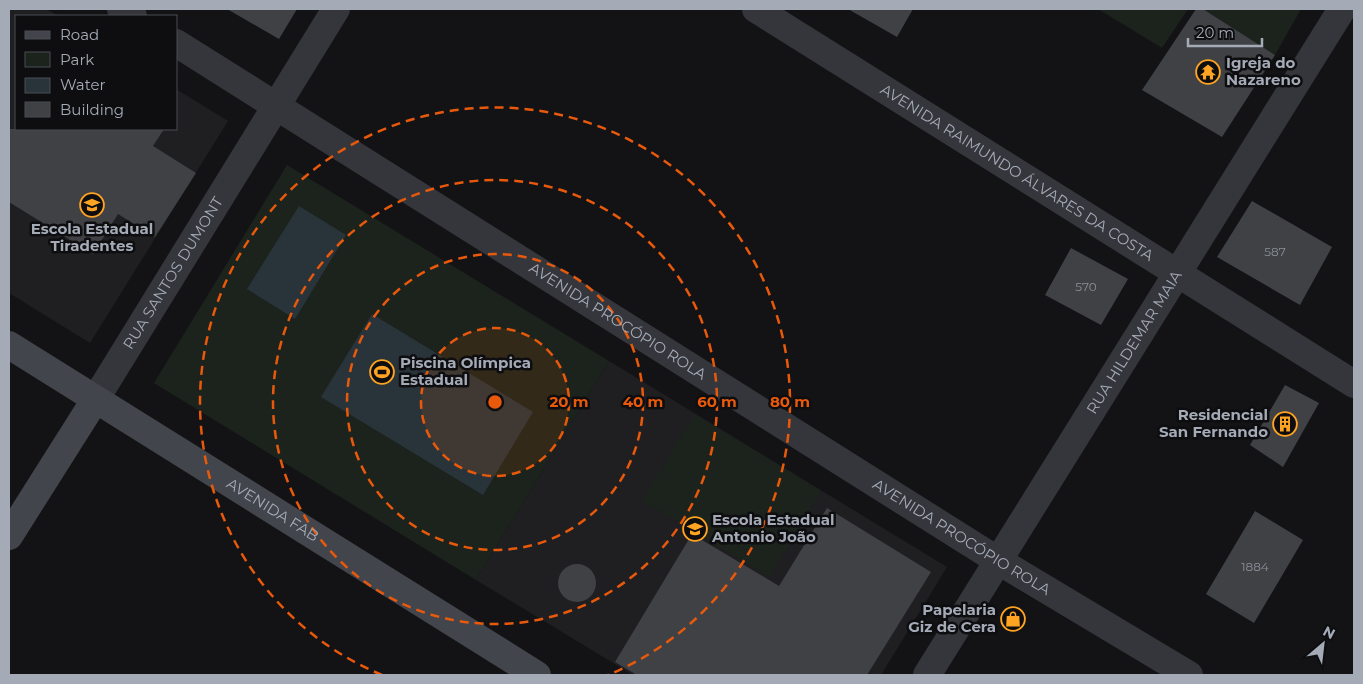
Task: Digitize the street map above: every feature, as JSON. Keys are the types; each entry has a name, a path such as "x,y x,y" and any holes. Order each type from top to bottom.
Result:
{"main road":[{"name":"AVENIDA FAB","path":"9,345 94,400 537,675"},
{"name":"RUA SANTOS DUMONT","path":"9,536 94,400"}],"street":[{"name":"RUA SANTOS DUMONT","path":"94,400 336,9"},
{"name":"AVENIDA RAIMUNDO ÁLVARES DA COSTA","path":"756,9 1354,384"},
{"name":"RUA HILDEMAR MAIA","path":"927,675 1342,9"},
{"name":"AVENIDA PROCÓPIO ROLA","path":"178,44 997,560 1189,675"}],"shaded area":[{"name":"Escola Estadual Tiradentes","path":"9,9 46,9 57,15 15,15 15,130 178,130 178,90 228,121 90,343 9,293"},
{"name":"Escola Estadual Antonio João","path":"609,361 947,567 881,675 633,675 476,580"}],"green space":[{"path":"1098,9 1188,9 1162,48"},
{"path":"1203,9 1301,9 1275,55"},
{"name":"Piscina Olímpica Estadual","path":"287,165 609,361 476,580 154,383"},
{"path":"695,414 821,491 769,577 642,500"}],"water":[{"path":"299,206 346,235 295,319 247,289"},
{"path":"372,314 533,412 483,495 321,397"}],"building":[{"path":"227,9 297,9 279,39"},
{"path":"848,9 913,9 897,37"},
{"name":"Igreja do Nazareno","path":"1196,9 1203,9 1275,55 1222,137 1142,90"},
{"path":"9,129 163,130 153,146 196,173 155,237 118,214 93,254 9,202"},
{"path":"1252,201 1332,247 1300,305 1217,257"},
{"path":"1071,248 1128,279 1101,325 1045,295"},
{"name":"Residencial San Fernando","path":"1285,385 1319,403 1283,467 1250,445"},
{"path":"827,508 931,572 867,675 637,675 615,662 692,534 779,586"},
{"path":"1255,511 1303,540 1254,623 1206,594"},
{"path":"577,564 591,569 596,583 591,597 577,602 563,597 558,583 563,569"}],"place":[{"name":"Igreja do Nazareno","path":"1208,72"},
{"name":"Escola Estadual Tiradentes","path":"92,205"},
{"name":"Piscina Olímpica Estadual","path":"382,372"},
{"name":"Residencial San Fernando","path":"1285,424"},
{"name":"Escola Estadual Antonio João","path":"695,529"},
{"name":"Papelaria Giz de Cera","path":"1013,619"}]}
